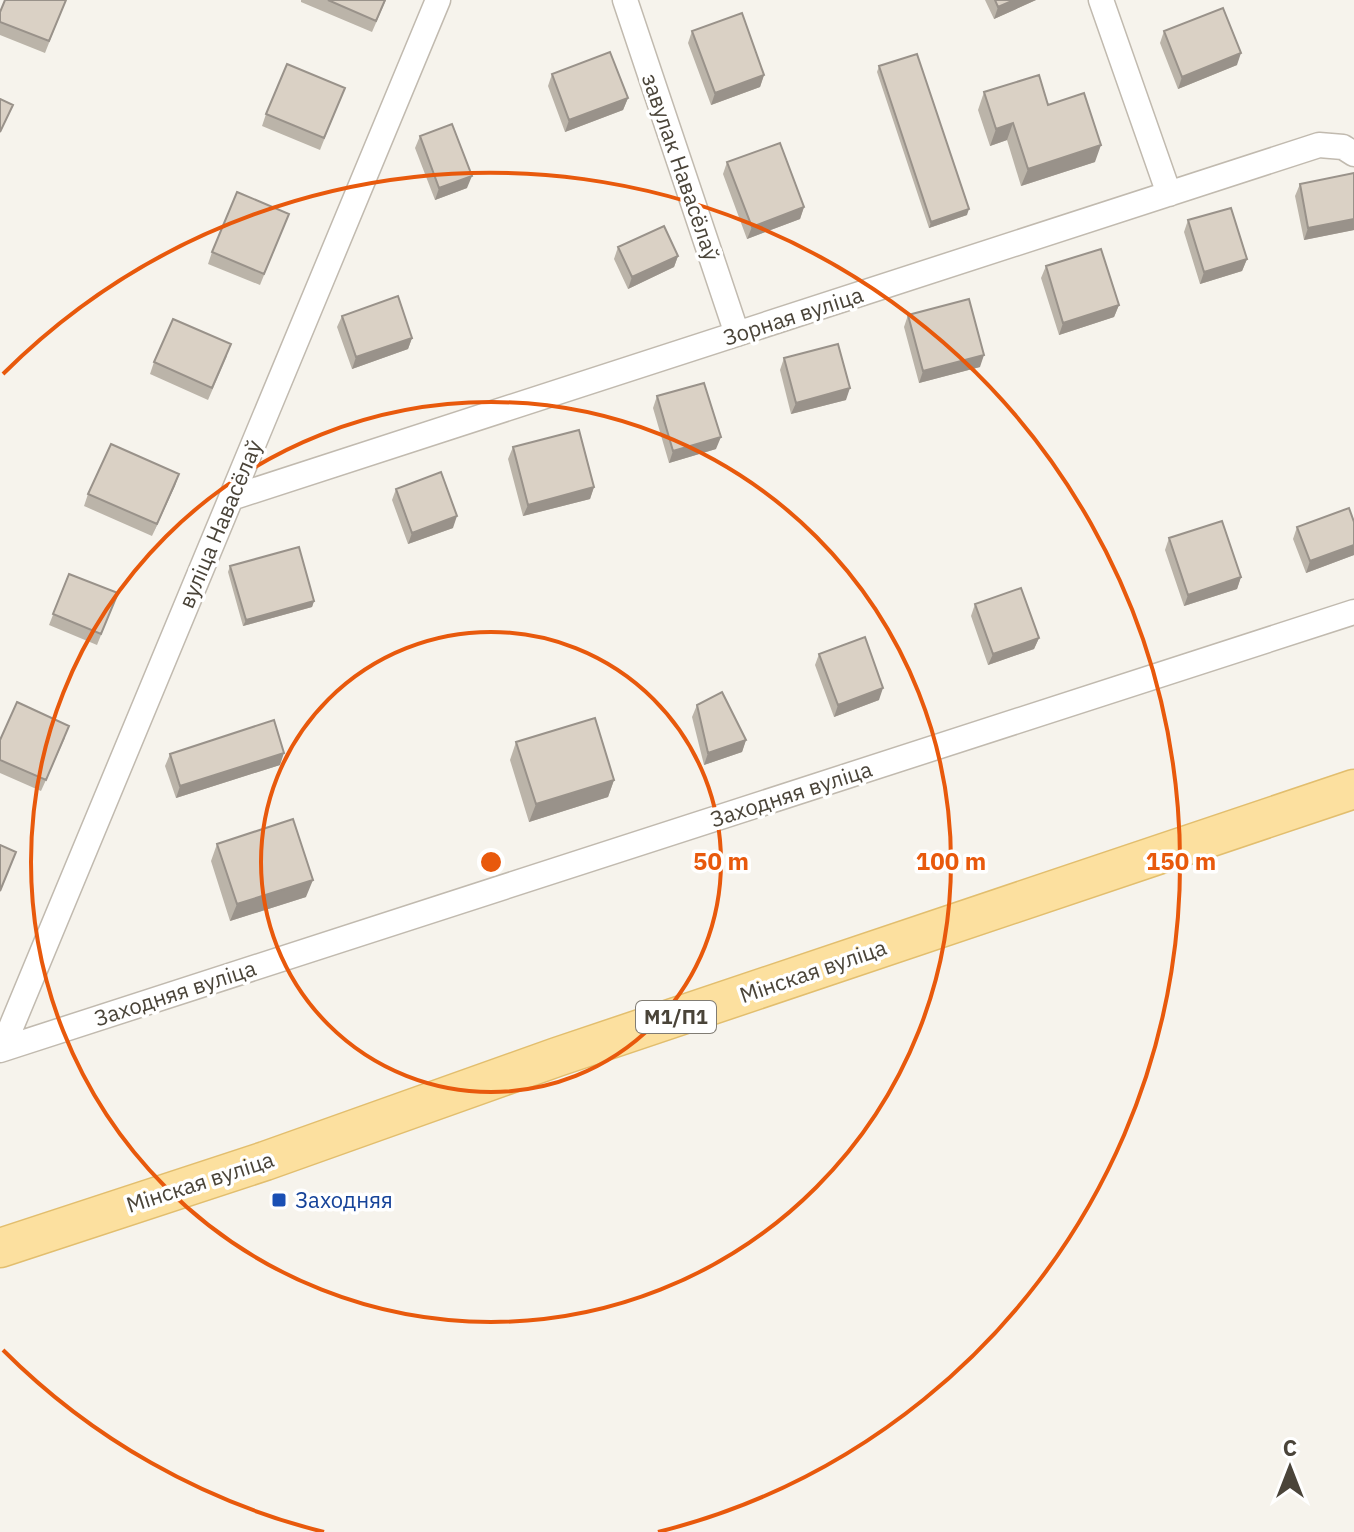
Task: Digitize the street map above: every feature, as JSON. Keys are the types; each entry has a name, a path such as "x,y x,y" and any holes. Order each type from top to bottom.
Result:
{"main road":[{"name":"Мінская вуліца","path":"0,1248 265,1161 557,1057 1354,789"}],"street":[{"name":"вуліца Навасёлаў","path":"1,1049 438,0"},
{"name":"завулак Навасёлаў","path":"625,0 737,334"},
{"path":"1101,0 1169,194"},
{"name":"Зорная вуліца","path":"231,498 1319,145 1343,147 1354,154"},
{"name":"Заходняя вуліца","path":"1,1049 1354,612"}],"building":[{"path":"5,0 66,0 49,41 0,22"},
{"path":"328,0 385,0 376,21"},
{"path":"995,0 1014,0 998,7"},
{"path":"1223,8 1241,53 1182,77 1164,31"},
{"path":"742,13 764,75 715,93 692,31"},
{"path":"610,52 628,98 569,120 552,74"},
{"path":"917,54 969,209 931,222 879,66"},
{"path":"287,64 345,88 324,138 266,114"},
{"path":"1039,75 1048,105 1084,93 1101,145 1028,169 1013,123 996,129 984,92"},
{"path":"0,99 13,105 0,132"},
{"path":"452,124 472,176 439,188 420,136"},
{"path":"780,143 804,207 752,227 727,162"},
{"path":"1354,173 1354,219 1308,228 1300,184"},
{"path":"237,192 289,214 264,274 212,252"},
{"path":"1231,208 1247,259 1204,272 1188,220"},
{"path":"664,226 678,256 632,277 618,247"},
{"path":"1101,249 1119,305 1063,323 1046,266"},
{"path":"398,296 412,338 356,357 342,316"},
{"path":"969,299 984,355 923,371 908,315"},
{"path":"173,319 231,344 212,388 154,362"},
{"path":"838,344 850,388 796,403 784,358"},
{"path":"704,383 721,437 673,451 657,396"},
{"path":"579,430 594,487 528,505 513,447"},
{"path":"111,444 179,474 157,524 88,494"},
{"path":"441,472 457,516 412,533 396,489"},
{"path":"1349,508 1354,522 1354,545 1310,561 1297,527"},
{"path":"1222,521 1241,577 1188,595 1169,538"},
{"path":"299,547 314,601 246,620 230,566"},
{"path":"69,574 118,593 101,634 53,614"},
{"path":"1021,588 1039,638 993,654 975,604"},
{"path":"865,637 883,688 838,705 819,654"},
{"path":"722,692 746,740 708,753 697,705"},
{"path":"17,702 69,726 46,780 0,760 0,740"},
{"path":"595,718 614,780 536,804 516,742"},
{"path":"274,720 284,753 180,786 170,754"},
{"path":"293,819 313,880 237,904 217,844"},
{"path":"0,845 16,852 0,891"}],"place":[{"name":"Заходняя","path":"279,1200"}]}
